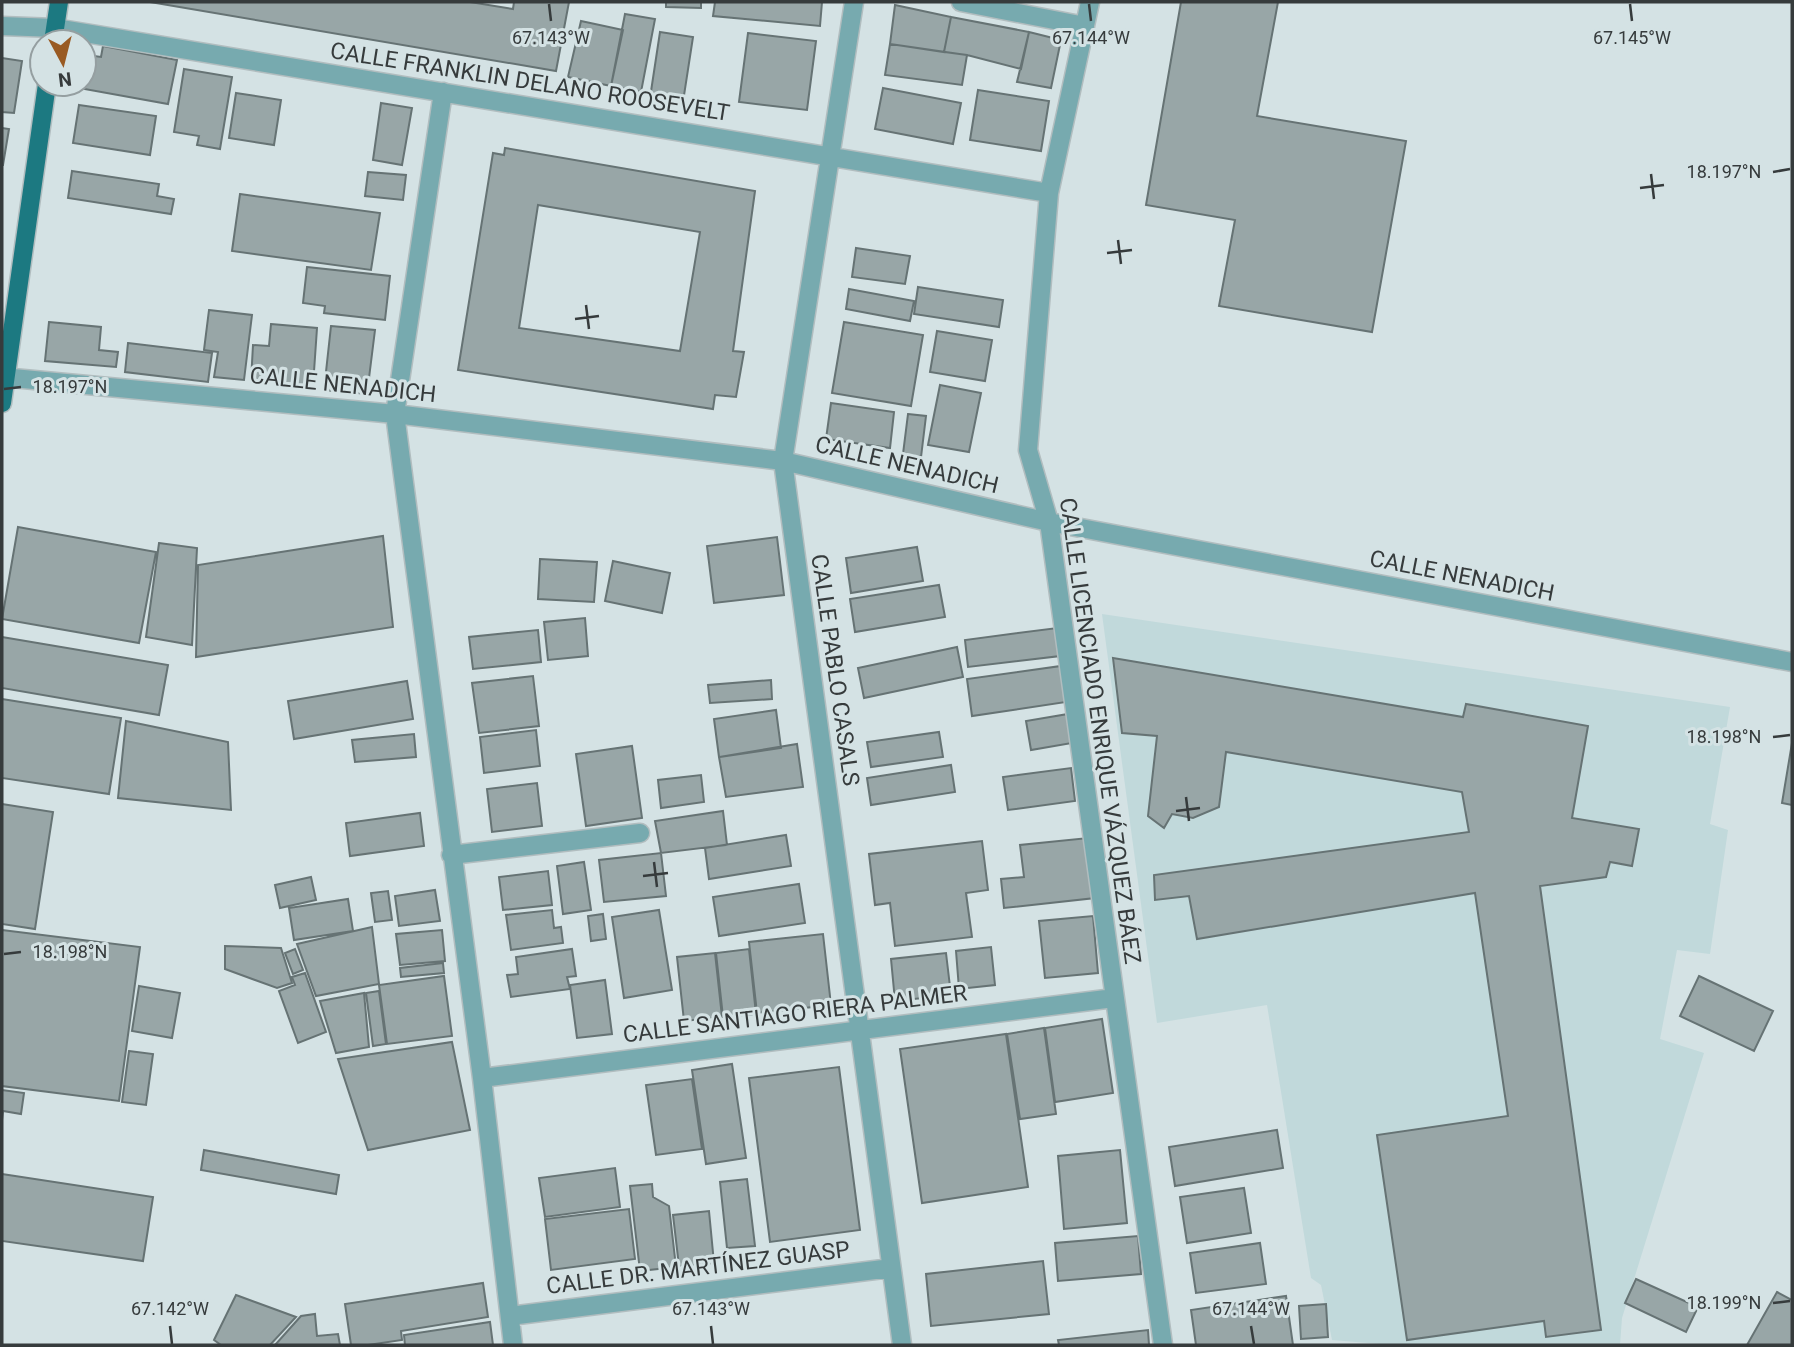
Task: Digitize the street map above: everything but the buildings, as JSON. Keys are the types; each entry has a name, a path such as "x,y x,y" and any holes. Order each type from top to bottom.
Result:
{"main road":[{"path":"55,28 59,2"},
{"path":"2,404 45,98"}],"street":[{"name":"CALLE PABLO CASALS","path":"854,2 783,461 902,1345"},
{"path":"961,2 1085,26"},
{"name":"CALLE LICENCIADO ENRIQUE VÁZQUEZ BÁEZ","path":"1090,2 1049,193 1028,450 1049,522 1163,1345"},
{"name":"CALLE FRANKLIN DELANO ROOSEVELT","path":"2,26 28,30"},
{"name":"CALLE FRANKLIN DELANO ROOSEVELT","path":"98,41 443,92 1049,193"},
{"path":"443,92 395,414 513,1345"},
{"name":"CALLE NENADICH","path":"4,377 395,414 783,461 1049,522 1792,662"},
{"path":"452,855 640,833"},
{"name":"CALLE SANTIAGO RIERA PALMER","path":"481,1078 1114,999"},
{"name":"CALLE DR. MARTÍNEZ GUASP","path":"510,1317 891,1269"}],"shaded area":[{"path":"1102,614 1730,707 1710,824 1728,830 1710,954 1677,950 1660,1039 1704,1053 1622,1318 1620,1345 1392,1345 1332,1340 1321,1285 1311,1278 1267,1005 1157,1023"}]}
